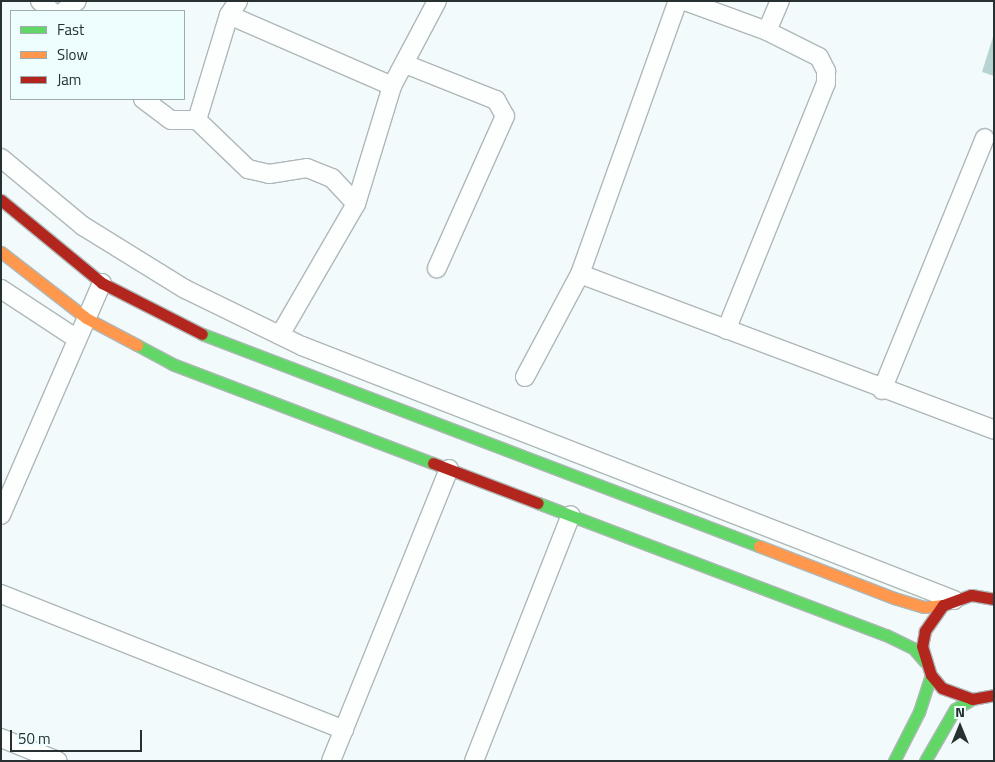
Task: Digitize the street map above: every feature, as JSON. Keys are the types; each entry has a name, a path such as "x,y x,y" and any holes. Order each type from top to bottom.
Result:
{"main road":[{"path":"1,200 102,283 195,332 894,598 924,607 949,603 970,595 994,599"},
{"path":"1,252 86,318 172,364 886,635 913,648 942,688 972,699"},
{"path":"925,662 925,631 949,603"},
{"path":"894,761 919,712 931,675"},
{"path":"925,761 955,709 972,699 994,695"}],"street":[{"path":"40,1 50,10"},
{"path":"65,10 77,1"},
{"path":"280,335 356,204 392,86 437,1"},
{"path":"525,377 580,274 678,1"},
{"path":"685,1 767,31 819,57 826,71 826,83 726,330"},
{"path":"767,31 780,1"},
{"path":"197,120 234,8 392,86"},
{"path":"405,64 496,100 505,116 438,268"},
{"path":"144,100 171,120 197,120 248,168 269,174 307,168 332,178 356,204"},
{"path":"882,390 984,138"},
{"path":"1,158 83,226 185,289 280,335 949,603"},
{"path":"580,274 882,390 994,430"},
{"path":"1,515 102,283"},
{"path":"1,289 77,339"},
{"path":"331,761 449,469"},
{"path":"474,761 571,515"},
{"path":"1,594 344,730"},
{"path":"1,738 58,761"}],"building":[{"path":"994,37 994,76 982,72"}],"traffic: fast":[{"path":"202,334 759,546"},
{"path":"137,345 172,364 433,463"},
{"path":"538,503 886,635 913,648 925,662"},
{"path":"894,761 919,712 931,675"},
{"path":"925,761 955,709 972,699"}],"traffic: slow":[{"path":"1,252 86,318 137,345"},
{"path":"759,546 894,598 924,607 943,605"}],"traffic: jam":[{"path":"1,200 102,283 202,334"},
{"path":"433,463 538,503"},
{"path":"994,599 971,595 943,605 925,631 922,646 931,675 942,688 972,699 994,695"}]}
